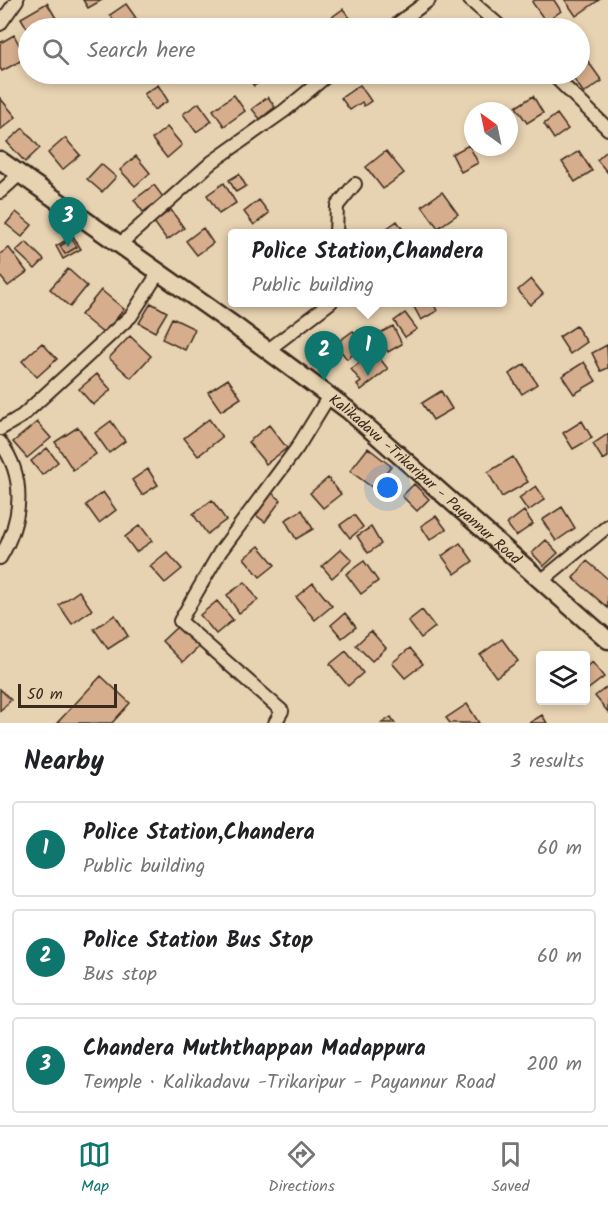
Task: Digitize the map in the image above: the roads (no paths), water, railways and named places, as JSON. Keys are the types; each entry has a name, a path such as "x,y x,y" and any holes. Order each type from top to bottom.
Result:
{"main road":[{"name":"Kalikadavu -Trikaripur - Payannur Road","path":"0,160 268,350 348,410 608,640"}],"street":[{"path":"0,24 17,0"},
{"path":"405,18 429,0"},
{"path":"470,0 491,18"},
{"path":"120,244 212,162 284,111 317,84"},
{"path":"562,84 608,129"},
{"path":"0,192 20,174"},
{"path":"336,229 338,206 355,184"},
{"path":"0,429 21,416 131,316 159,272"},
{"path":"268,350 326,307"},
{"path":"275,723 282,711 180,621 220,552 297,448 328,396"},
{"path":"0,442 7,451 15,471 18,513 13,531 0,558"},
{"path":"540,582 608,526"}],"place":[{"name":"Chandera Muththappan Madappura","path":"68,247"},
{"name":"Police Station,Chandera","path":"368,376"},
{"name":"Police Station Bus Stop","path":"324,381"}]}
